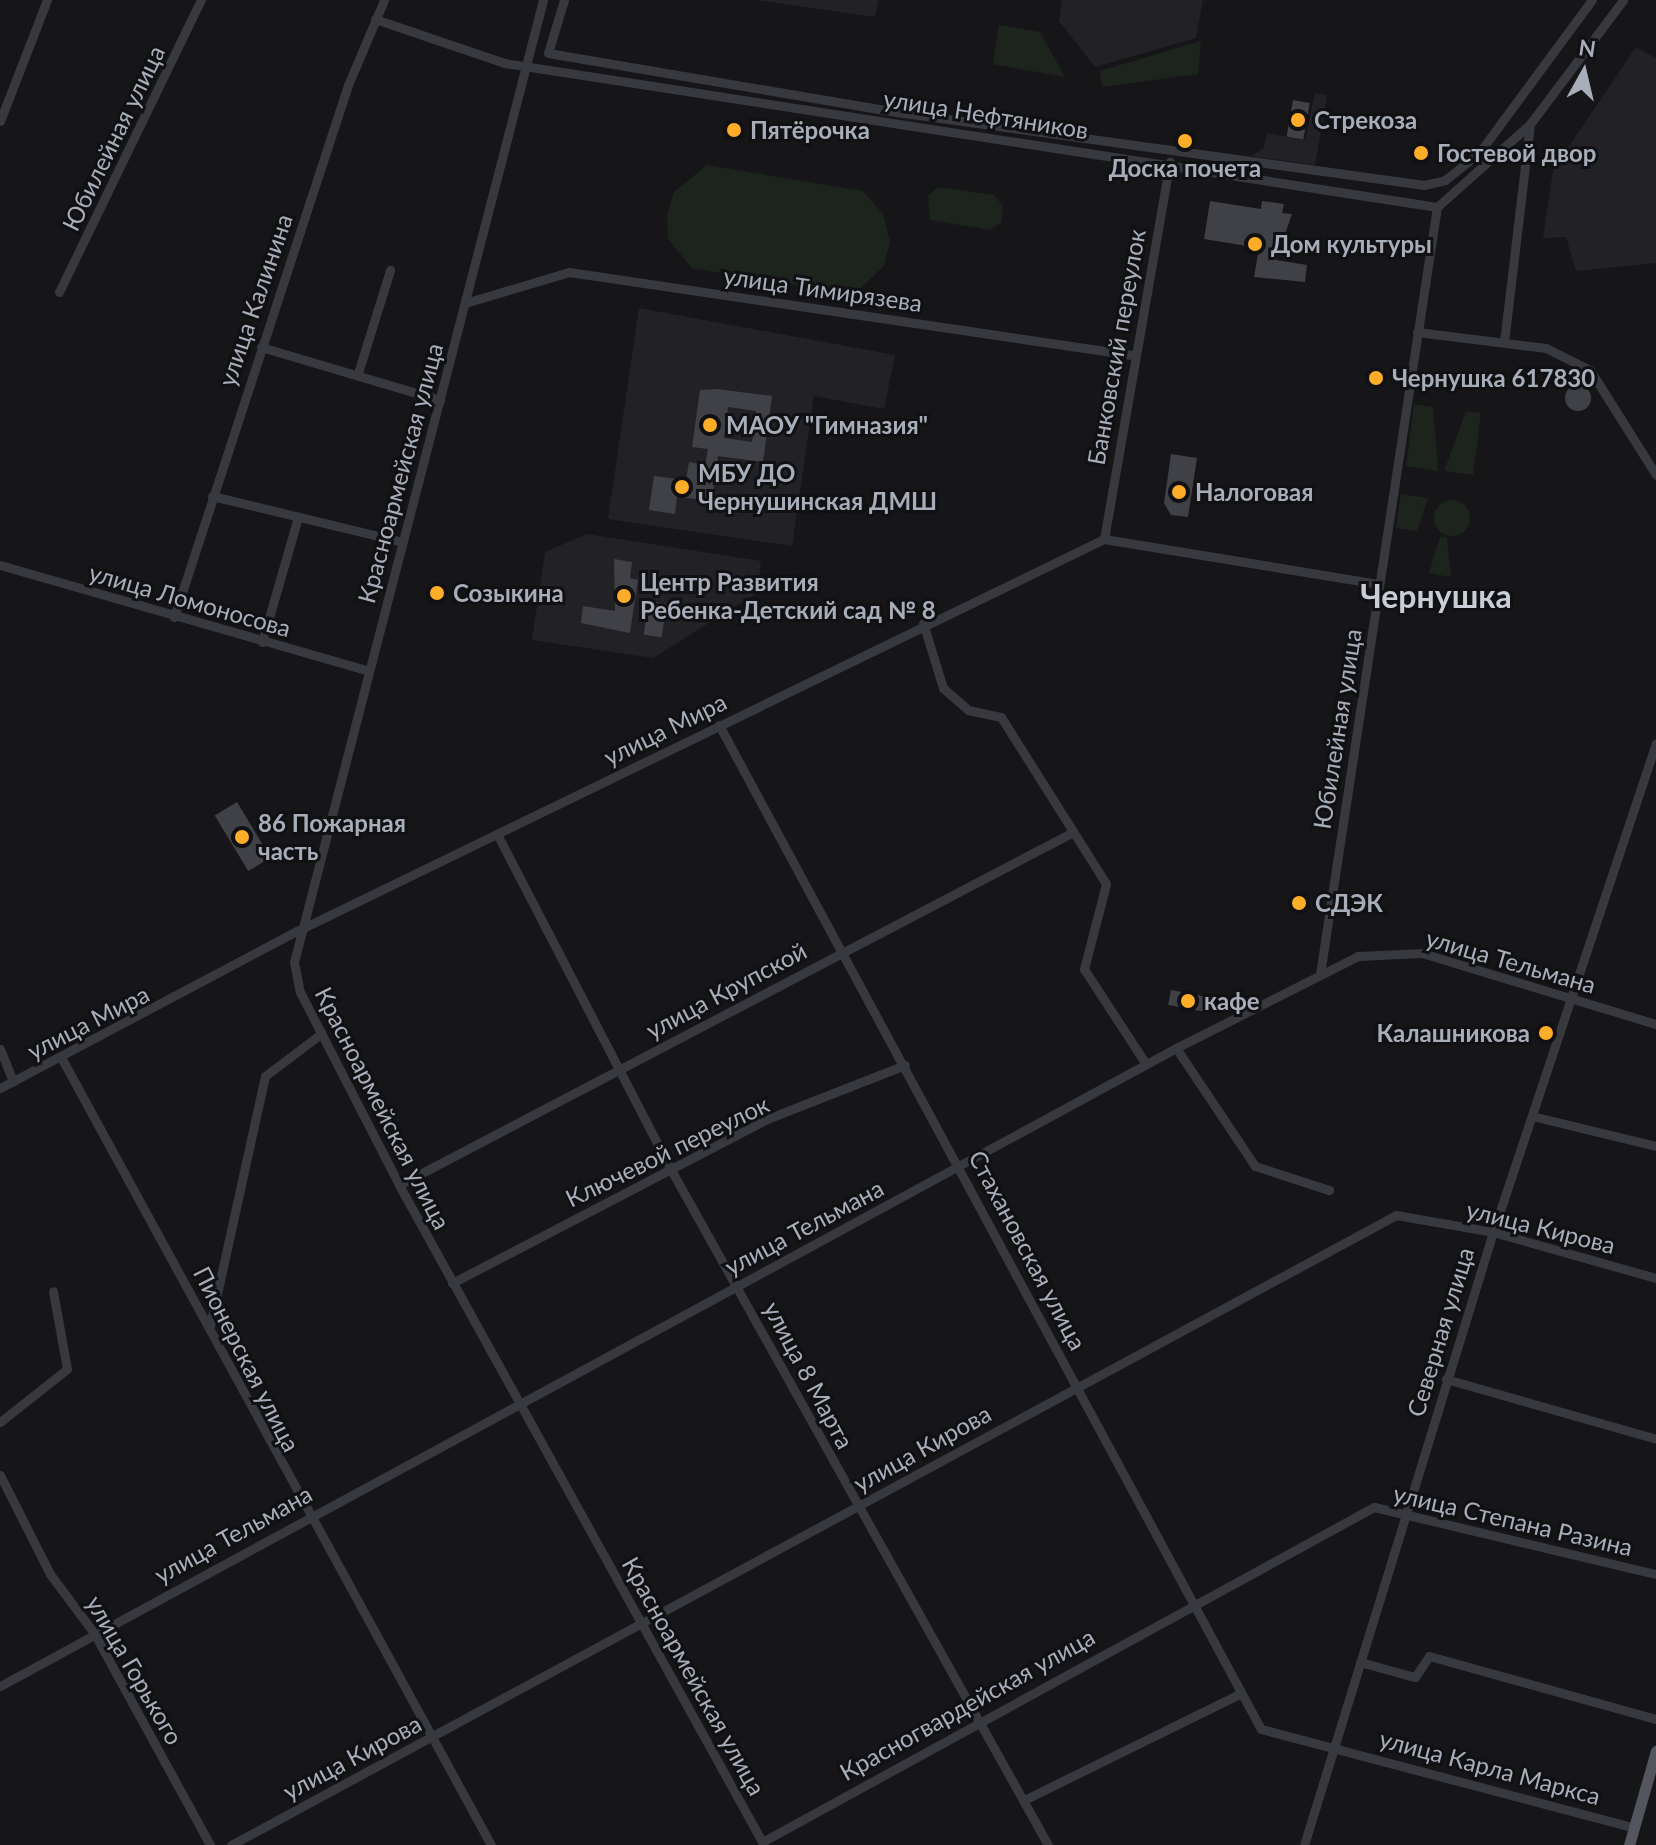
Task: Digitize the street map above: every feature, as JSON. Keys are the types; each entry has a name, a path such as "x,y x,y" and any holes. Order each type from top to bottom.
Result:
{"main road":[{"path":"1629,1845 1656,1751"}],"street":[{"path":"0,121 47,0"},
{"name":"Юбилейная улица","path":"59,292 159,99 201,0"},
{"name":"Красноармейская улица","path":"543,0 369,671 297,931 300,992 452,1283 521,1402 763,1844"},
{"path":"564,0 548,53 904,113 1424,185 1445,180 1479,153 1592,0"},
{"path":"1437,207 1530,124 1623,0"},
{"name":"улица Калинина","path":"174,617 261,347 381,1"},
{"name":"улица Нефтяников","path":"375,19 431,43 528,65 1170,162 1437,207"},
{"path":"1504,342 1530,124"},
{"name":"Банковский переулок","path":"1104,539 1132,355 1170,162"},
{"name":"Юбилейная улица","path":"1320,974 1437,207"},
{"path":"358,373 390,270"},
{"name":"улица Тимирязева","path":"465,303 569,272 1132,355"},
{"path":"1417,332 1546,348 1590,370 1656,475"},
{"path":"261,347 358,373 440,400"},
{"path":"212,496 403,542"},
{"path":"262,642 298,517"},
{"path":"1104,539 1379,584"},
{"name":"улица Мира","path":"0,1088 62,1059 297,931 923,623 1104,539"},
{"name":"улица Ломоносова","path":"0,565 369,671"},
{"path":"923,623 943,688 968,710 1001,717 1106,884 1084,969 1146,1064"},
{"name":"Стахановская улица","path":"719,725 845,950 1261,1729 1335,1746"},
{"name":"Северная улица","path":"1304,1845 1446,1379 1656,743"},
{"name":"улица Крупской","path":"399,1185 1073,832"},
{"name":"улица 8 Марта","path":"497,834 670,1168 739,1285 856,1507 1048,1845"},
{"name":"улица Тельмана","path":"0,1686 306,1517 1146,1064 1358,956 1422,953 1656,1024"},
{"path":"210,1326 265,1076 322,1033"},
{"path":"1176,1048 1255,1166 1329,1190"},
{"path":"0,1049 13,1081"},
{"name":"Пионерская улица","path":"62,1059 210,1326 306,1517 491,1845"},
{"name":"Ключевой переулок","path":"452,1283 767,1119 905,1065"},
{"path":"1532,1116 1656,1146"},
{"name":"улица Кирова","path":"231,1845 1396,1215 1493,1232 1656,1278"},
{"path":"0,1422 67,1369 68,1343 53,1291"},
{"path":"1446,1379 1656,1439"},
{"name":"улица Горького","path":"0,1475 50,1574 94,1633 210,1845"},
{"name":"улица Степана Разина","path":"1192,1603 1374,1507 1656,1574"},
{"name":"Красногвардейская улица","path":"763,1844 979,1719 1192,1603"},
{"path":"1360,1662 1415,1677 1429,1656 1656,1719"},
{"path":"1024,1800 1241,1693"},
{"name":"улица Карла Маркса","path":"1335,1746 1635,1828"}],"shaded area":[{"path":"756,0 878,0 875,17"},
{"path":"1062,0 1203,0 1196,38 1095,67 1059,21"},
{"path":"999,25 1040,32 1065,77 993,64"},
{"path":"1201,41 1198,74 1102,87 1100,71"},
{"path":"1636,47 1656,58 1656,263 1576,271 1566,237 1543,238 1553,170"},
{"path":"1315,93 1327,95 1315,165 1251,156 1264,148 1267,133 1305,140"},
{"path":"707,165 863,191 883,214 890,242 884,266 854,294 692,268 668,239 667,214 674,192"},
{"path":"938,187 994,195 1003,206 1001,223 989,230 930,220 928,196"},
{"path":"639,308 895,355 884,409 814,396 792,546 608,519"},
{"path":"1414,404 1433,407 1438,471 1406,466"},
{"path":"1466,411 1481,413 1473,475 1444,471"},
{"path":"1401,494 1428,498 1417,531 1396,528"},
{"path":"1452,500 1465,505 1470,518 1465,531 1452,536 1439,531 1434,518 1439,505"},
{"path":"587,534 761,561 757,593 653,658 532,640 545,552"},
{"path":"1440,537 1447,538 1451,577 1429,573"}],"building":[{"name":"Стрекоза","path":"1293,100 1310,103 1303,139 1287,136"},
{"name":"Дом культуры","path":"1210,201 1261,209 1262,201 1284,204 1282,213 1292,214 1276,260 1307,265 1305,282 1254,277 1259,248 1204,239"},
{"path":"1578,385 1587,389 1591,398 1587,407 1578,411 1569,407 1565,398 1569,389"},
{"name":"МАОУ \"Гимназия\"","path":"700,390 772,396 763,462 718,456 712,501 677,497 675,514 649,510 654,476 686,480 689,462 705,465 708,449 692,447","holes":["728,407 756,411 752,442 724,438"]},
{"name":"Налоговая","path":"1171,454 1197,458 1188,517 1171,515 1164,503"},
{"path":"614,559 632,562 630,578 638,580 630,633 581,623 583,606 615,611"},
{"path":"649,601 667,604 661,637 644,635"},
{"name":"86 Пожарная часть","path":"237,802 270,858 248,871 215,815"},
{"name":"кафе","path":"1171,990 1208,997 1205,1012 1168,1005"}],"place":[{"name":"Стрекоза","path":"1298,120"},
{"name":"Пятёрочка","path":"734,130"},
{"name":"Доска почета","path":"1185,141"},
{"name":"Гостевой двор","path":"1421,153"},
{"name":"Дом культуры","path":"1255,244"},
{"name":"Чернушка 617830","path":"1376,378"},
{"name":"МАОУ \"Гимназия\"","path":"710,425"},
{"name":"МБУ ДО Чернушинская ДМШ","path":"682,487"},
{"name":"Налоговая","path":"1179,492"},
{"name":"Созыкина","path":"437,593"},
{"name":"Центр Развития Ребенка-Детский сад № 8","path":"624,596"},
{"name":"86 Пожарная часть","path":"242,837"},
{"name":"СДЭК","path":"1299,903"},
{"name":"кафе","path":"1188,1001"},
{"name":"Калашникова","path":"1546,1033"}],"district":[{"name":"Чернушка","path":"1436,596"}]}
